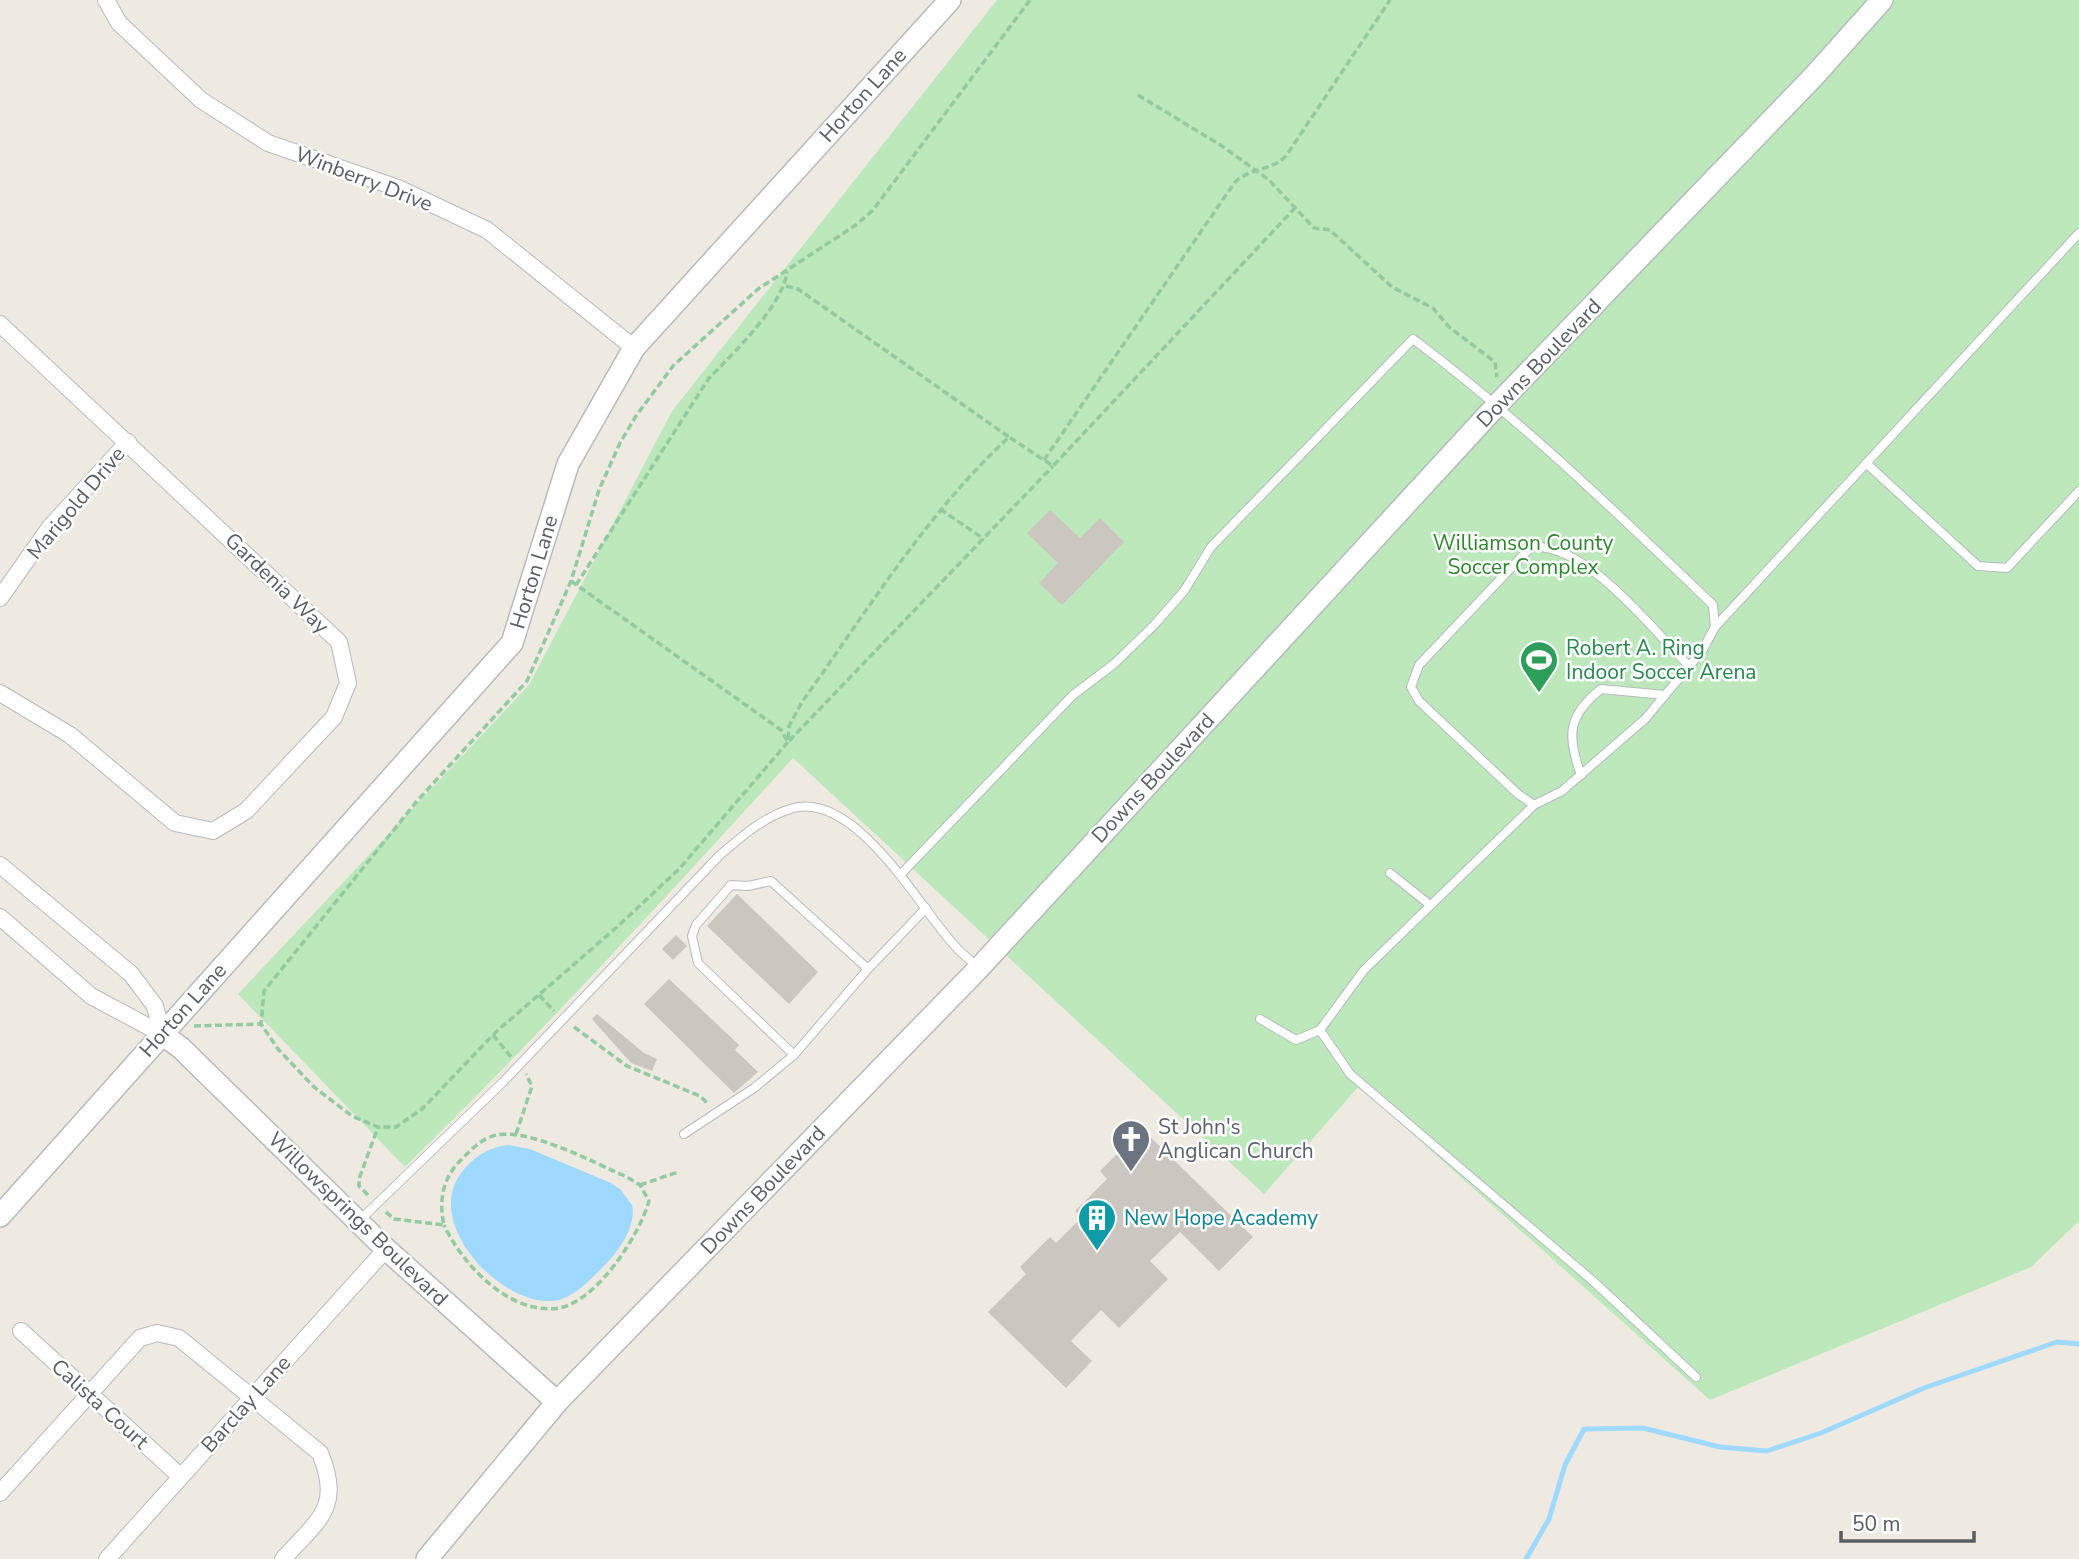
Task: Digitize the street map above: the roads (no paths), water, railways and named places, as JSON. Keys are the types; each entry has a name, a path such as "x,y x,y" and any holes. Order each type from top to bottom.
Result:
{"street":[{"name":"Winberry Drive","path":"106,0 119,23 201,100 268,143 398,188 486,230 634,348"},
{"name":"Horton Lane","path":"0,1216 512,643 568,464 634,348 950,0"},
{"name":"Downs Boulevard","path":"427,1559 557,1402 979,968 1497,405 1815,75 1882,0"},
{"name":"Gardenia Way","path":"0,324 339,642 348,683 334,717 246,811 213,831 174,823 70,735 0,693"},
{"name":"Marigold Drive","path":"0,598 50,527 128,442"},
{"path":"0,865 131,974 155,1006 162,1034"},
{"name":"Willowsprings Boulevard","path":"0,917 91,996 162,1034 181,1048 386,1249 557,1402"},
{"name":"Barclay Lane","path":"107,1559 386,1249"},
{"name":"Calista Court","path":"21,1331 180,1476"},
{"path":"0,1493 140,1338 158,1333 179,1338 253,1395 320,1453 328,1474 330,1501 319,1519 283,1559"}],"lane":[{"path":"1261,1019 1296,1040 1320,1030 1364,970 1534,805 1562,791 1645,719 1689,666 1715,626 2079,233"},
{"path":"900,875 1073,695 1114,664 1155,624 1184,591 1211,547 1413,339 1565,463 1713,605 1715,626"},
{"path":"1866,463 1978,566 2007,568 2079,491"},
{"path":"1534,805 1518,794 1419,701 1411,688 1419,665 1531,547 1546,546 1569,554 1594,570 1689,666"},
{"path":"1581,775 1571,748 1572,723 1585,702 1601,689 1665,695"},
{"path":"358,1222 503,1082 719,856 755,825 793,808 814,809 845,819 900,875 955,946 979,968"},
{"path":"1390,873 1430,905"},
{"path":"794,1055 698,963 692,936 696,925 731,885 748,886 771,881 868,969"},
{"path":"684,1134 754,1087 794,1055 868,969 926,908"},
{"path":"1320,1030 1350,1074 1593,1281 1696,1377"}],"water":[{"path":"508,1145 530,1149 611,1183 620,1189 632,1205 629,1230 615,1254 585,1285 562,1299 541,1300 517,1293 495,1279 475,1260 460,1237 452,1213 453,1189 466,1167 475,1158 490,1149"}],"waterway":[{"path":"1526,1559 1549,1519 1565,1465 1584,1429 1643,1428 1720,1447 1767,1451 1821,1433 1924,1388 2057,1342 2079,1344"}],"place":[{"name":"Robert A. Ring Indoor Soccer Arena","path":"1539,694"},
{"name":"St John's Anglican Church","path":"1131,1173"},
{"name":"New Hope Academy","path":"1097,1252"}],"park label":[{"name":"Williamson County Soccer Complex","path":"1523,555"}]}
